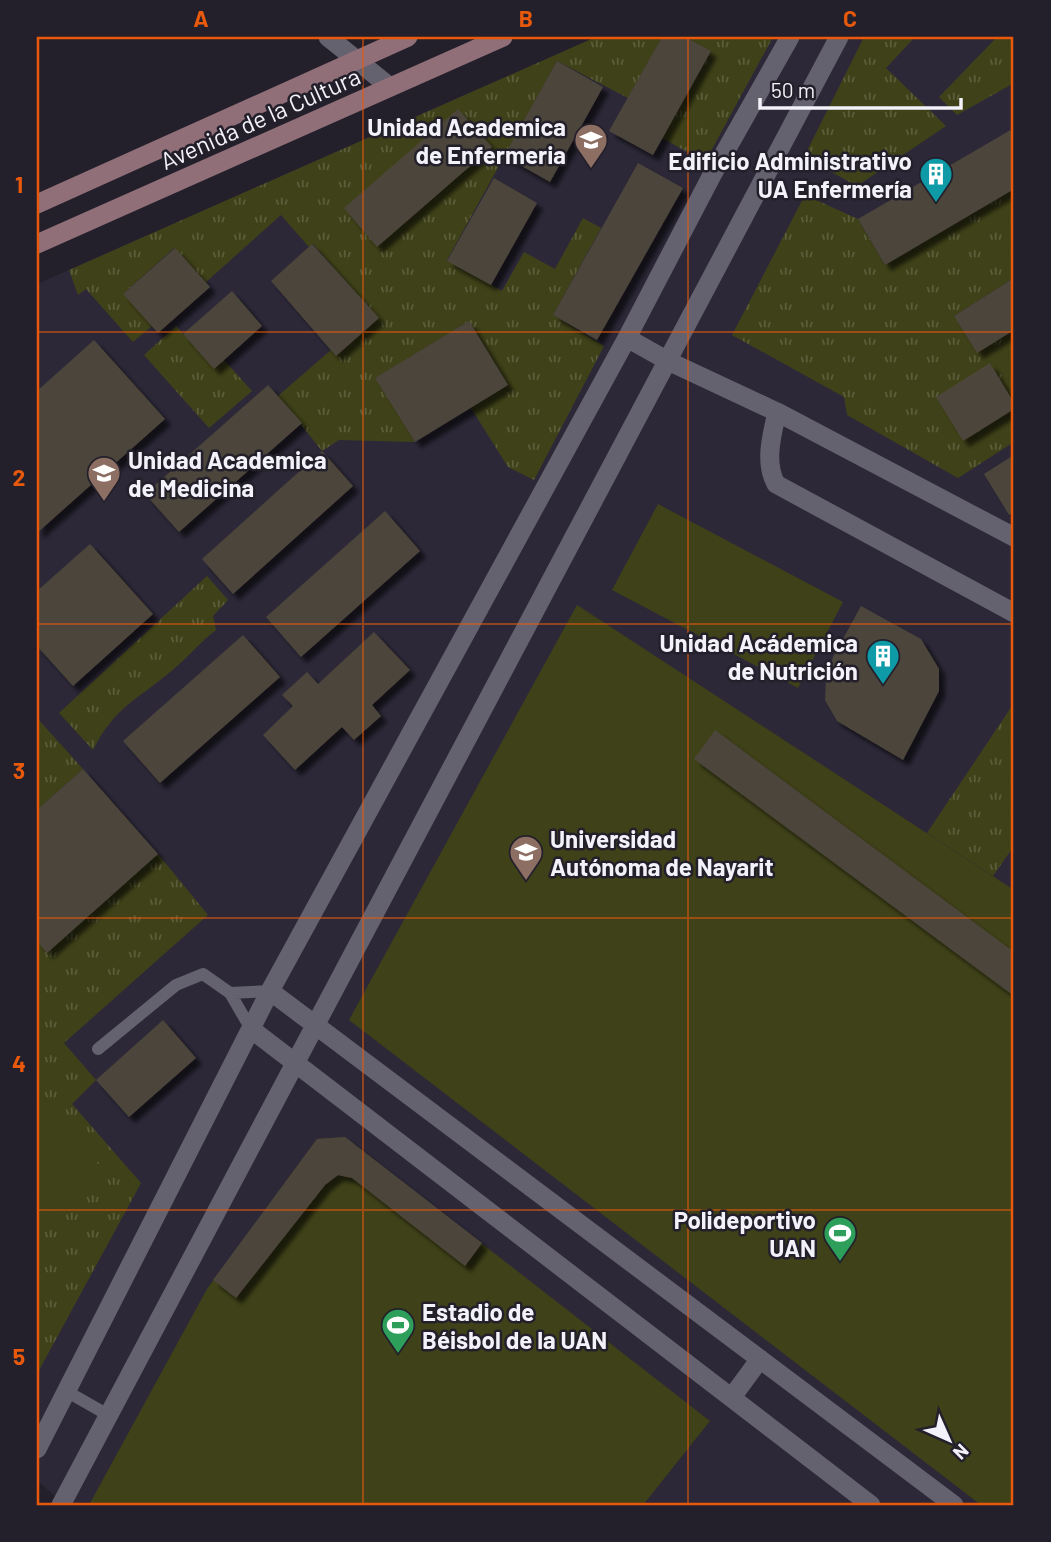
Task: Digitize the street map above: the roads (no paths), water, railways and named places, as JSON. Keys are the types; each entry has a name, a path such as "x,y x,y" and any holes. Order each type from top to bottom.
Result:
{"main road":[{"name":"Avenida de la Cultura","path":"37,204 408,37"},
{"name":"Avenida de la Cultura","path":"37,244 503,37"}],"street":[{"path":"328,37 353,60 390,87"},
{"path":"37,1449 270,991 627,338 712,175 790,37"},
{"path":"61,1505 839,37"},
{"path":"627,338 668,361 777,412 1014,537"},
{"path":"777,412 771,445 770,472 776,484 1014,613"},
{"path":"270,991 954,1505"},
{"path":"251,1029 872,1505"},
{"path":"732,1397 760,1359"}],"lane":[{"path":"98,1049 176,985 203,974 230,993 251,1029"},
{"path":"230,993 270,991"},
{"path":"66,1391 108,1415"}],"place":[{"name":"Unidad Academica de Enfermeria","path":"591,170"},
{"name":"Edificio Administrativo UA Enfermería","path":"936,204"},
{"name":"Unidad Academica de Medicina","path":"104,503"},
{"name":"Unidad Acádemica de Nutrición","path":"883,686"},
{"name":"Universidad Autónoma de Nayarit","path":"526,882"},
{"name":"Polideportivo UAN","path":"840,1263"},
{"name":"Estadio de Béisbol de la UAN","path":"398,1355"}]}
